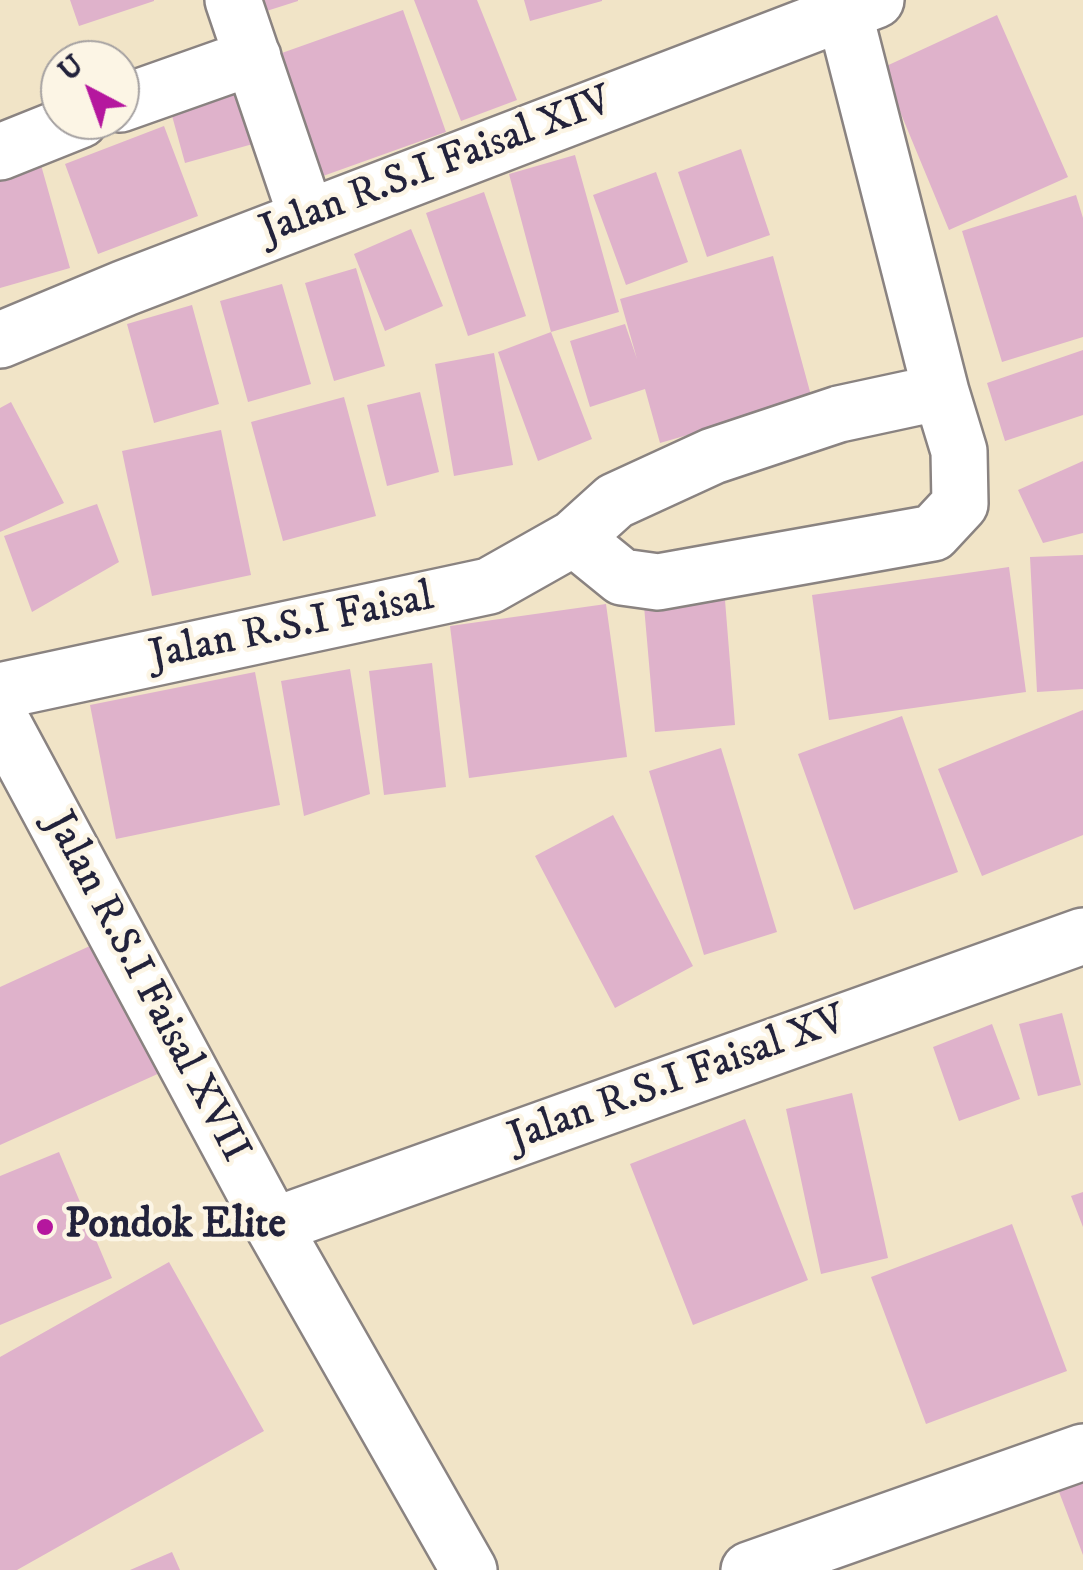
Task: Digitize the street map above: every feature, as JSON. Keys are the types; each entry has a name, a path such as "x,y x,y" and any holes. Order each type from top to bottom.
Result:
{"street":[{"path":"234,0 307,218"},
{"path":"574,538 622,577 658,582 932,533 960,504 960,452 941,392 860,6"},
{"name":"Jalan R.S.I Faisal XIV","path":"0,340 860,6"},
{"path":"140,97 252,57"},
{"path":"0,152 40,136"},
{"name":"Jalan R.S.I Faisal","path":"0,691 488,586 574,538 615,501 713,456 839,414 941,392"},
{"name":"Jalan R.S.I Faisal XVII","path":"0,718 274,1226 469,1570"},
{"name":"Jalan R.S.I Faisal XV","path":"274,1226 1083,936"},
{"path":"749,1570 1083,1452"}],"building":[{"path":"70,0 154,0 154,1 79,26"},
{"path":"249,0 298,0 298,1 254,15"},
{"path":"414,0 477,0 517,100 461,121"},
{"path":"524,0 602,0 602,1 530,21"},
{"path":"403,10 446,132 323,176 279,54"},
{"path":"997,15 1068,177 949,230 882,68"},
{"path":"246,91 260,142 185,163 171,112"},
{"path":"164,126 198,216 98,254 65,164 128,140 140,140 140,135"},
{"path":"741,149 770,235 707,257 678,172"},
{"path":"575,155 619,312 551,332 509,174"},
{"path":"41,165 70,268 0,288 0,177"},
{"path":"656,172 688,262 626,285 593,195"},
{"path":"484,192 526,316 468,336 426,213"},
{"path":"1076,195 1083,218 1083,337 1002,362 962,231"},
{"path":"411,229 443,306 385,331 354,254"},
{"path":"773,256 812,399 660,443 645,389 590,407 570,341 625,324 637,359 620,299"},
{"path":"356,268 385,366 334,381 305,283"},
{"path":"282,284 311,384 248,402 220,301"},
{"path":"192,305 219,404 154,423 127,324"},
{"path":"551,332 592,439 538,461 498,352"},
{"path":"1083,350 1083,415 1005,441 987,383"},
{"path":"494,353 513,465 454,476 435,364"},
{"path":"420,392 439,472 387,486 367,405"},
{"path":"344,397 376,516 283,541 251,422"},
{"path":"11,402 64,503 0,532 0,408"},
{"path":"221,430 251,575 152,596 122,451"},
{"path":"1083,461 1083,533 1043,543 1018,490"},
{"path":"97,504 119,562 32,612 4,536"},
{"path":"1083,555 1083,689 1037,692 1030,557"},
{"path":"1009,567 1026,692 829,720 812,595"},
{"path":"725,600 735,725 655,732 644,606"},
{"path":"606,604 627,757 469,778 450,626"},
{"path":"432,663 446,787 384,795 369,671"},
{"path":"350,669 370,794 304,816 281,681"},
{"path":"255,672 280,805 116,839 90,705"},
{"path":"1083,710 1083,835 982,876 938,769"},
{"path":"902,716 958,872 854,910 798,754"},
{"path":"721,748 777,932 704,955 649,771"},
{"path":"613,815 693,966 615,1008 535,856"},
{"path":"103,940 162,1072 0,1145 0,987"},
{"path":"1062,1013 1081,1085 1038,1096 1019,1024"},
{"path":"992,1024 1020,1099 959,1121 933,1047"},
{"path":"852,1093 888,1258 821,1274 786,1109"},
{"path":"745,1119 808,1280 693,1325 630,1164"},
{"name":"Pondok Elite","path":"59,1152 112,1278 0,1325 0,1176"},
{"path":"1083,1192 1083,1227 1071,1196"},
{"path":"1012,1224 1067,1371 926,1424 871,1277"},
{"path":"169,1262 264,1431 17,1570 0,1570 0,1357"},
{"path":"1083,1473 1083,1555 1056,1484"},
{"path":"172,1552 180,1570 130,1570"}],"place":[{"name":"Pondok Elite","path":"45,1227"}]}
